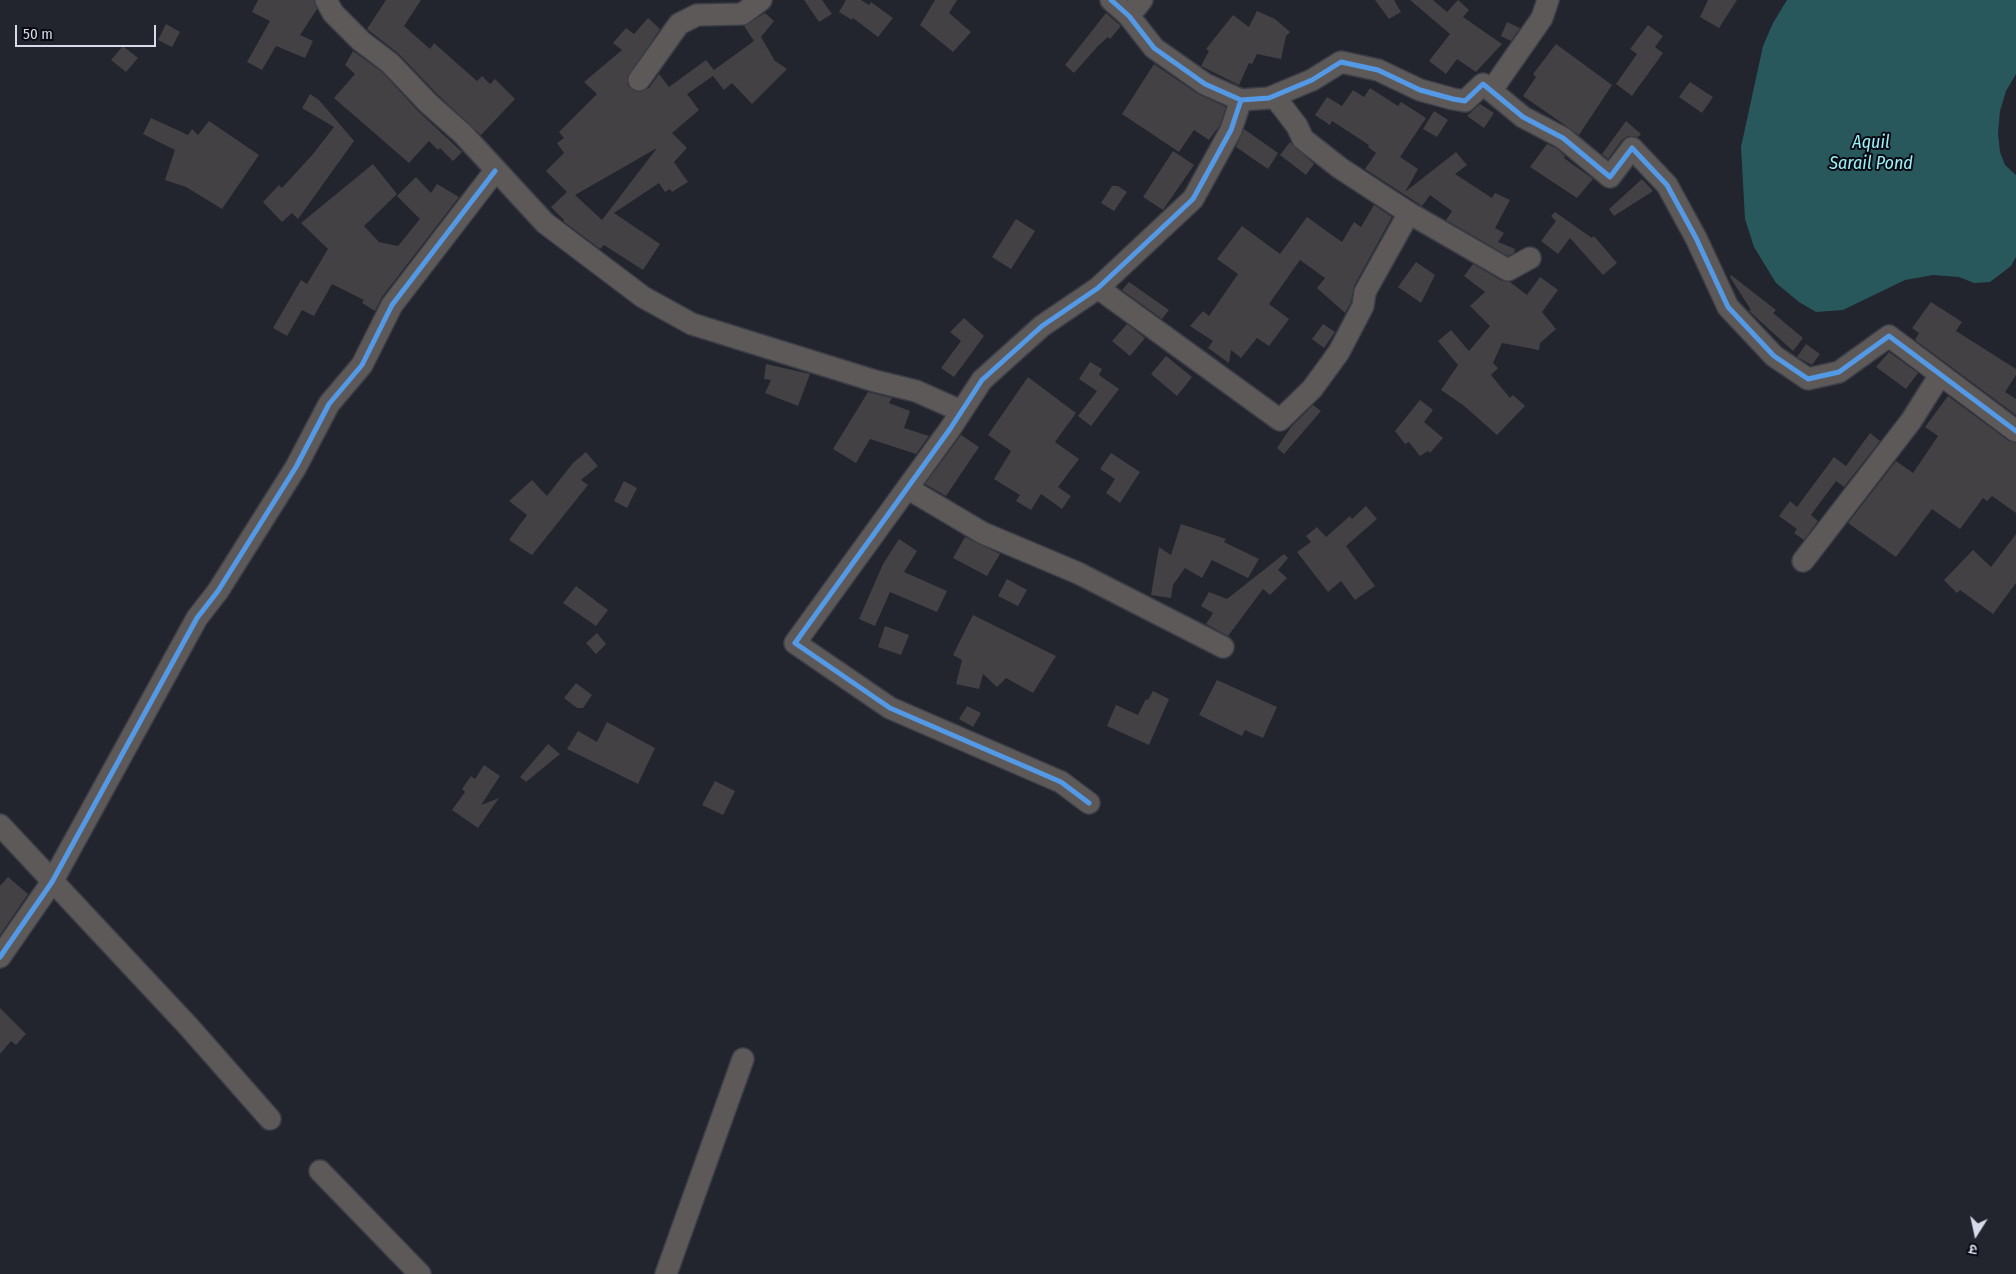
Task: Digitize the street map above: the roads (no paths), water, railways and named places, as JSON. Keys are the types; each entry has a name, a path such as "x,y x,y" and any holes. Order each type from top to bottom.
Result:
{"street":[{"path":"326,0 332,13 361,41 390,63 428,103 463,134 495,171 545,223 643,297 692,324 875,381 916,390 961,412"},
{"path":"639,80 679,24 697,15 742,14 762,0"},
{"path":"1111,0 1136,8 1154,48 1204,84 1241,100 1274,96 1312,80 1341,62 1378,70 1420,90 1454,99 1465,100 1482,84 1523,117 1563,138 1610,177 1632,148 1667,185 1696,238 1728,307 1774,356 1808,379 1838,372 1889,336 2016,431"},
{"path":"1491,91 1542,18 1548,0"},
{"path":"1274,96 1297,126 1302,139 1340,168 1409,213 1508,270 1530,258"},
{"path":"1089,803 1061,782 890,708 795,643 982,380 1042,326 1098,288 1193,200 1231,130 1241,100"},
{"path":"0,957 52,882 197,618 218,591 296,467 329,404 362,365 392,305 495,171"},
{"path":"1098,288 1280,420 1312,389 1339,352 1363,306 1366,292 1409,213"},
{"path":"1802,561 1911,421 1940,375"},
{"path":"907,488 983,533 1078,573 1223,647"},
{"path":"0,825 189,1027 270,1120"},
{"path":"666,1274 744,1059"},
{"path":"320,1172 420,1274"}],"water":[{"name":"Aquil Sarail Pond","path":"1787,0 2016,0 2016,74 2006,91 2000,111 1998,133 2000,152 2005,165 2016,175 2016,257 2011,266 1990,282 1974,283 1959,277 1933,275 1905,280 1843,310 1816,312 1799,302 1776,283 1754,247 1745,219 1741,147 1763,46 1773,23"}]}
